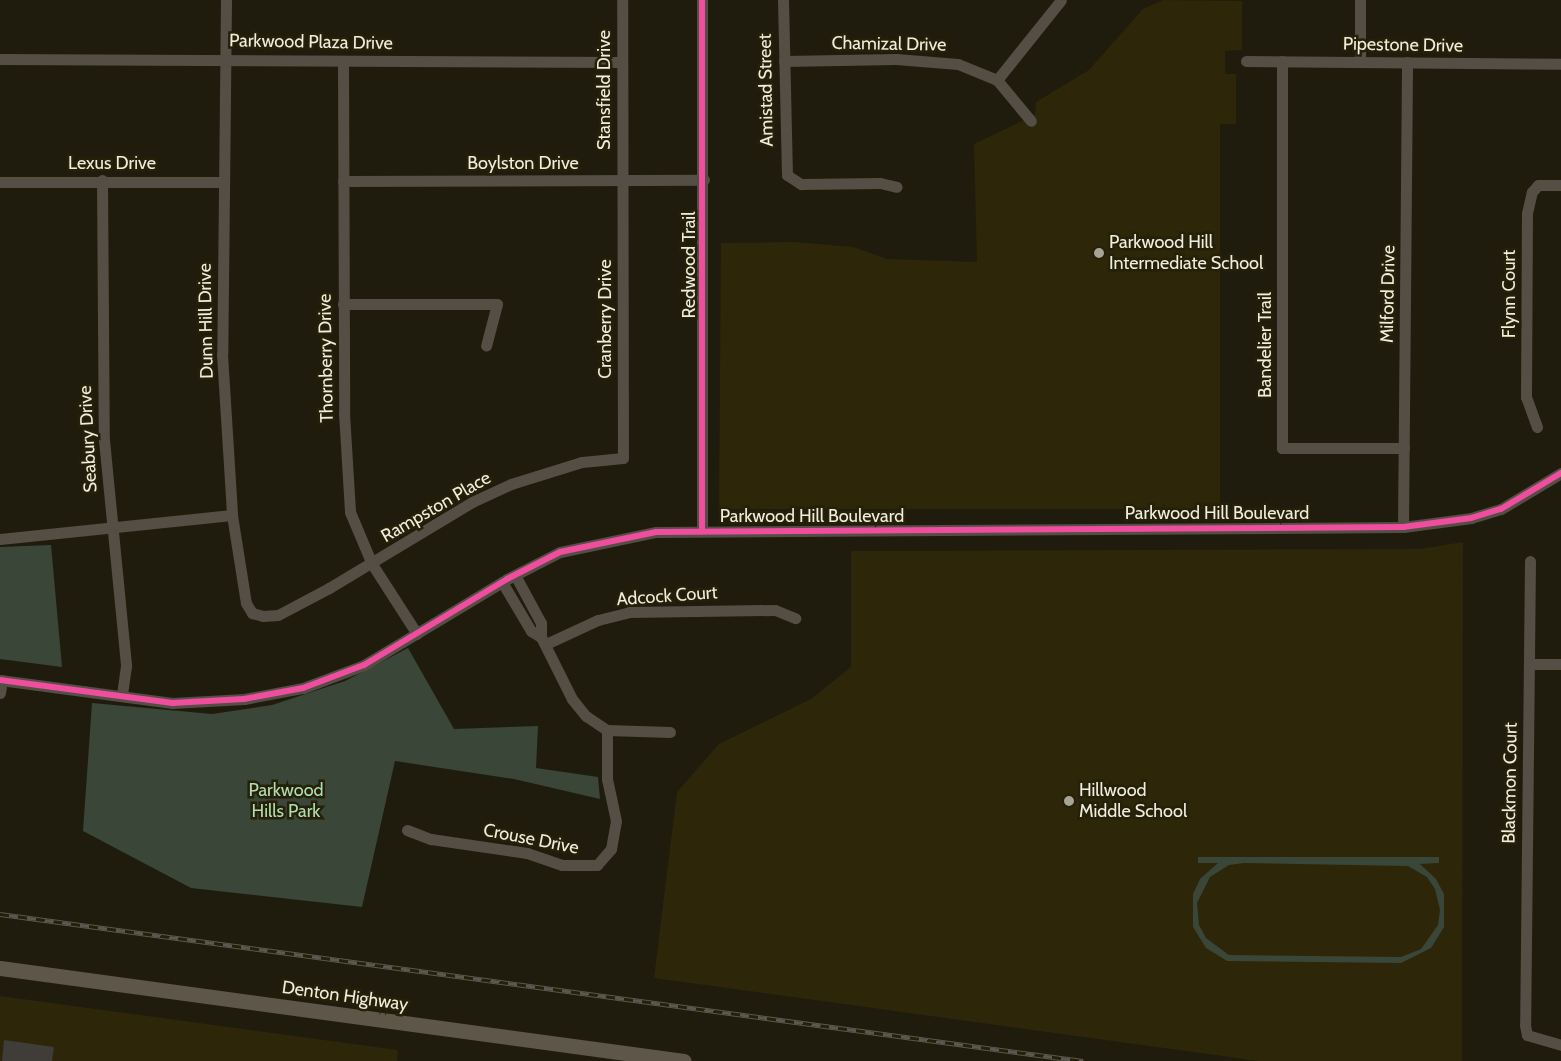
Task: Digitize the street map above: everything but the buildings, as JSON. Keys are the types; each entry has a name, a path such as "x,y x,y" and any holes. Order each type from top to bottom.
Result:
{"main road":[{"name":"Denton Highway","path":"0,968 684,1061"}],"street":[{"name":"Dunn Hill Drive","path":"226,0 222,354 232,515 246,603 252,613 278,615"},
{"name":"Stansfield Drive","path":"622,0 622,180"},
{"name":"Redwood Trail","path":"702,0 704,180 702,531"},
{"name":"Amistad Street","path":"783,0 784,168 789,179 801,184 880,183 897,187"},
{"path":"997,80 1061,0"},
{"path":"1360,0 1360,62"},
{"name":"Parkwood Plaza Drive","path":"0,58 226,58 342,62 622,62"},
{"name":"Chamizal Drive","path":"784,61 931,60 979,70 997,80 1031,121"},
{"name":"Pipestone Drive","path":"1246,61 1561,64"},
{"name":"Bandelier Trail","path":"1282,61 1282,448 1404,448"},
{"name":"Thornberry Drive","path":"342,62 342,304 350,512 372,564 418,634"},
{"name":"Milford Drive","path":"1403,527 1407,62"},
{"name":"Lexus Drive","path":"0,182 102,180 223,182"},
{"name":"Seabury Drive","path":"102,180 102,383 111,528 126,666 122,695"},
{"name":"Cranberry Drive","path":"622,180 623,458"},
{"name":"Boylston Drive","path":"342,181 704,180"},
{"name":"Flynn Court","path":"1537,427 1526,397 1527,213 1532,192 1538,185 1561,185"},
{"path":"342,304 497,304 486,346"},
{"name":"Rampston Place","path":"278,615 372,564 472,502 511,484 564,466 623,458"},
{"name":"Parkwood Hill Boulevard","path":"1,680 205,703 277,693 364,665 502,582 560,552 601,541 656,532 1403,527 1471,518 1501,509 1561,473"},
{"path":"0,539 232,515"},
{"name":"Blackmon Court","path":"1530,561 1524,1006 1527,1035 1561,1045"},
{"path":"515,575 541,623 544,640 572,699 586,716 607,730 670,732"},
{"path":"502,582 531,631 544,640"},
{"name":"Adcock Court","path":"544,640 598,620 629,612 776,610 795,618"},
{"path":"1529,664 1561,664"},
{"path":"0,693 1,680"},
{"name":"Crouse Drive","path":"406,830 431,839 527,853 562,865 598,865 611,849 616,821 607,779 607,730"}],"shaded area":[{"name":"Parkwood Hill Intermediate School","path":"1163,0 1242,1 1242,50 1225,51 1225,74 1236,74 1236,124 1220,124 1220,509 719,509 721,243 794,242 853,247 887,259 977,262 974,144 1035,115 1036,102 1089,70 1143,9"},
{"name":"Hillwood Middle School","path":"1463,542 1462,1061 1259,1061 654,978 677,792 719,744 811,699 851,667 851,551 1420,549"},
{"path":"0,996 398,1050 397,1061 0,1061"}],"green space":[{"path":"51,545 62,667 0,659 0,547"},
{"name":"Parkwood Hills Park","path":"408,648 454,729 538,726 536,768 598,777 600,799 514,779 395,761 362,907 191,888 83,831 92,703 212,714 272,705 345,681"},
{"path":"1198,857 1439,857 1439,863 1420,864 1436,879 1444,894 1444,927 1431,948 1401,963 1227,961 1206,948 1193,927 1193,894 1200,879 1218,863 1198,863","holes":["1244,863 1408,866 1427,877 1435,889 1440,910 1438,925 1421,949 1401,957 1229,955 1206,938 1199,925 1197,903 1210,877 1229,865"]}],"railway":[{"path":"0,914 1083,1061"}],"cycle path":[{"path":"702,0 702,531"},
{"path":"0,680 172,703 244,699 303,688 364,665 507,579 560,552 656,532 1403,527 1471,518 1501,509 1561,473"}],"place":[{"name":"Parkwood Hill Intermediate School","path":"1099,253"},
{"name":"Hillwood Middle School","path":"1069,801"}]}
